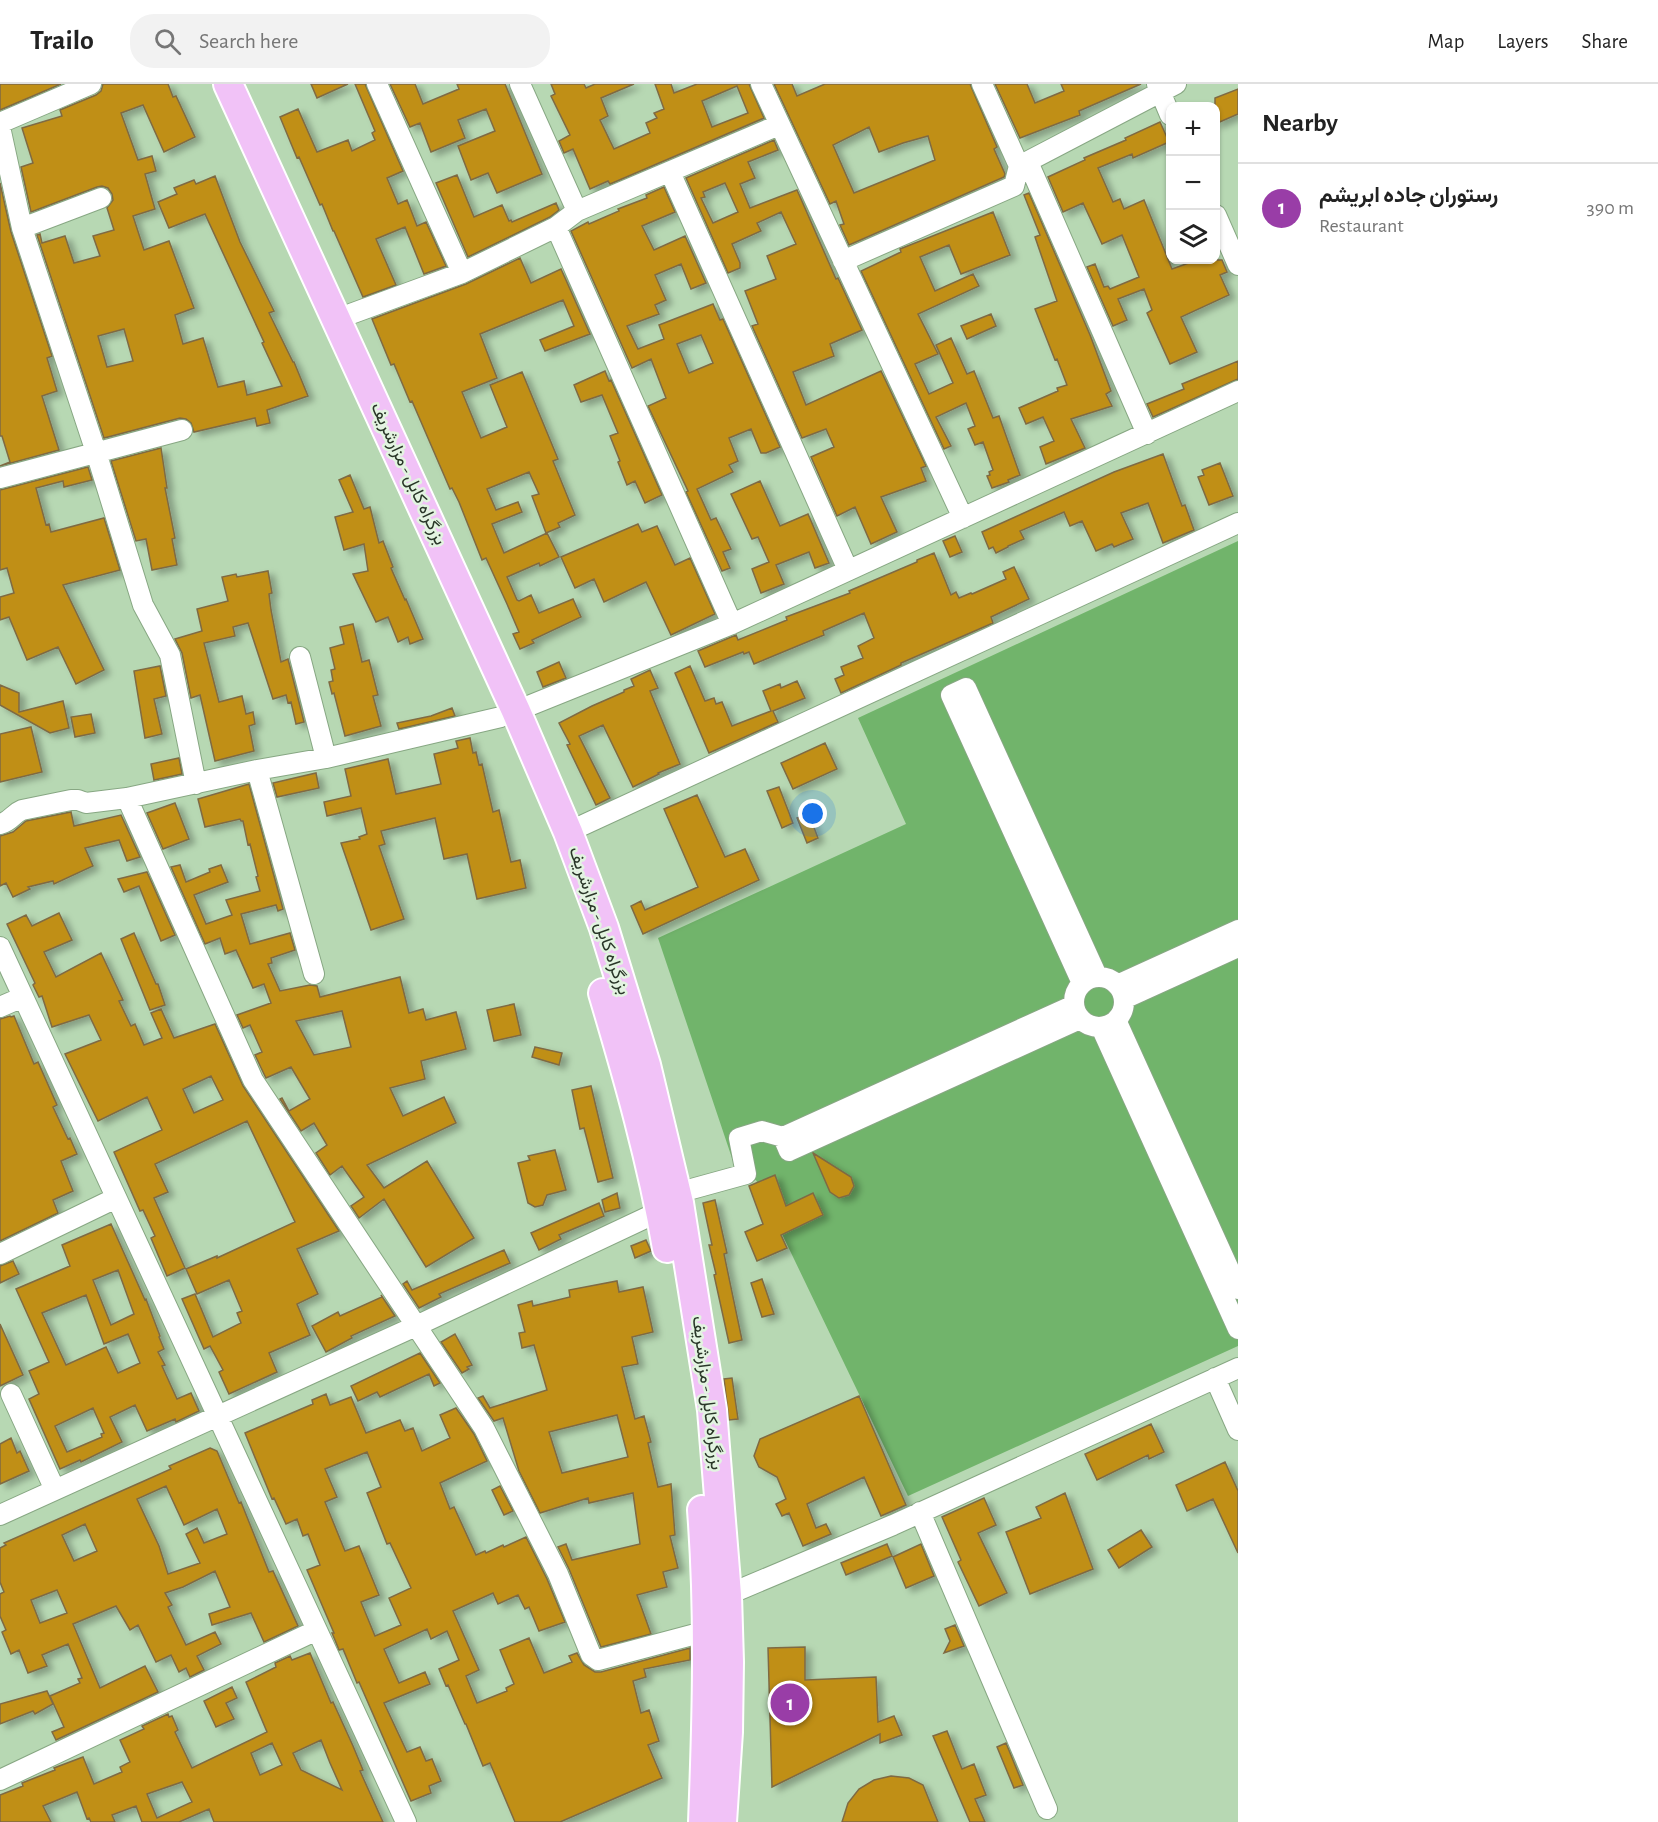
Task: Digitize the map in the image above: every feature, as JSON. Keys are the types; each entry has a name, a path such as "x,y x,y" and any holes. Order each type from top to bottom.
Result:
{"highway":[{"name":"بزرگراه کابل - مزارشریف","path":"208,84 323,328 568,832 604,928 643,1054 712,1410 727,1595 729,1662 728,1732 722,1822"},
{"name":"بزرگراه کابل - مزارشریف","path":"228,84 337,319 509,714 586,936 628,1074 672,1202 702,1514 707,1631 707,1732 703,1822"}],"street":[{"path":"91,84 0,125 22,228 96,452 143,605 170,655 196,784"},
{"path":"377,84 462,273"},
{"path":"520,84 577,211"},
{"path":"761,84 963,518"},
{"path":"982,84 1024,164 1147,434"},
{"path":"843,261 1014,186 1024,164 1164,87 1167,102"},
{"path":"337,319 462,273 556,227 577,211 779,125"},
{"path":"670,172 848,570"},
{"path":"22,228 101,198"},
{"path":"1220,226 1238,265"},
{"path":"556,227 732,624"},
{"path":"0,824 9,822 19,812 32,808 71,800 86,802 127,798 256,770 326,758 509,714 732,624 1238,391"},
{"path":"0,478 182,430"},
{"path":"568,832 1238,523"},
{"path":"300,657 326,758"},
{"path":"966,688 1089,980 951,695 966,688"},
{"path":"256,770 314,974"},
{"path":"127,798 253,1080 484,1428 558,1574 593,1658 598,1660 707,1631"},
{"path":"1121,992 1238,930"},
{"path":"0,947 406,1822"},
{"path":"1121,992 1238,947"},
{"path":"1104,977 1121,992 1121,1014 1109,1024 1094,1027 1077,1012 1074,997 1089,980 1104,977"},
{"path":"0,1007 23,997"},
{"path":"0,1515 416,1326 672,1202 746,1174 739,1138 762,1131 783,1137 789,1151 1077,1012"},
{"path":"1109,1024 1238,1289"},
{"path":"1109,1024 1238,1329"},
{"path":"0,1254 116,1198"},
{"path":"727,1595 920,1512 1238,1368"},
{"path":"1215,1378 1238,1430"},
{"path":"11,1394 55,1490"},
{"path":"920,1512 1047,1809"},
{"path":"0,1780 317,1630"}],"green space":[{"path":"1238,541 1238,1346 908,1496 756,1180 739,1185 735,1167 658,938 906,824 858,718"}],"building":[{"path":"0,84 61,84 0,110"},
{"path":"103,84 168,84 173,97 176,96 195,137 164,152 143,105 121,113 138,160 152,156 156,171 145,174 155,209 133,216 144,250 169,241 194,308 175,315 183,344 203,338 218,387 244,381 247,395 282,386 205,214 169,228 158,202 177,194 174,188 194,180 196,184 215,176 240,242 274,311 269,313 308,396 267,410 270,423 257,426 255,418 194,432 191,423 180,418 104,438 37,235 40,234 42,243 65,236 74,263 100,256 93,236 114,230 107,208 113,200 112,194 108,188 97,187 31,212 21,167 33,163 22,128 62,116 60,110 101,91","holes":["124,329 133,361 107,367 98,336"]},
{"path":"311,84 348,84 317,98"},
{"path":"355,84 365,84 403,171 387,178 398,204 407,200 417,226 426,222 446,266 424,274 405,227 376,239 396,285 363,297 280,117 298,109 317,152 348,140 352,151 375,140 372,133 375,131"},
{"path":"390,84 415,84 423,104 459,89 457,84 505,84 542,174 497,193 488,173 471,180 458,146 495,131 486,109 458,120 465,138 431,152 420,123 410,127"},
{"path":"551,84 584,84 586,88 595,84 634,84 601,98 608,116 600,120 614,149 650,133 646,123 657,118 654,113 664,109 655,84 671,84 674,93 697,84 749,84 764,118 610,184 608,181 590,189 573,149 564,153 559,141 570,135 551,96 555,94","holes":["737,86 748,113 712,127 702,101"]},
{"path":"774,84 792,84 797,96 825,84 970,84 997,147 994,149 1005,174 1004,177 849,245 840,225 844,224 836,201 830,204","holes":["869,127 879,152 928,136 935,160 854,193 833,145"]},
{"path":"995,84 1027,84 1035,103 1064,91 1061,84 1141,84 1079,111 1080,115 1020,138"},
{"path":"1238,89 1238,114 1220,122 1220,102 1215,102 1215,98"},
{"path":"1160,122 1166,135 1166,143 1133,158 1132,154 1098,168 1113,202 1120,199 1124,209 1144,200 1166,254 1166,264 1170,264 1172,269 1186,264 1220,264 1222,260 1227,272 1220,275 1229,295 1181,317 1197,352 1170,364 1147,313 1152,310 1144,289 1118,299 1127,320 1113,326 1087,267 1095,264 1104,287 1108,286 1110,289 1139,277 1122,235 1102,244 1083,203 1063,212 1048,177 1126,140 1125,138"},
{"path":"774,140 778,150 748,162 755,178 740,184 750,208 797,190 836,279 838,278 862,330 830,344 834,356 793,372 806,405 881,371 926,466 921,468 926,481 881,497 897,532 871,544 855,507 837,516 811,457 834,447 826,429 802,438 752,326 758,324 745,291 776,279 767,256 796,244 781,212 757,223 761,231 732,244 740,268 728,273 686,178","holes":["725,183 738,212 713,223 701,198 705,197 703,192"]},
{"path":"457,175 474,217 502,205 509,221 512,222 556,203 559,210 550,217 468,257 436,183"},
{"path":"0,183 11,232 52,356 47,358 57,391 42,396 59,450 0,466 10,462 2,436 0,436"},
{"path":"664,187 675,212 642,226 654,250 685,236 706,283 691,289 681,264 655,275 666,300 655,305 659,314 627,326 638,349 664,339 659,325 713,304 720,320 723,319 780,447 761,453 751,429 729,438 738,461 729,465 733,472 697,489 711,520 716,518 731,549 723,552 730,568 722,571 648,406 666,398 651,359 632,368 571,231 647,198 646,195","holes":["701,335 713,363 689,373 677,344"]},
{"path":"1029,193 1090,335 1111,391 1106,394 1112,406 1071,419 1085,448 1046,464 1040,447 1054,441 1043,417 1026,424 1019,408 1067,385 1035,309 1057,301 1035,237 1040,235 1024,195"},
{"path":"993,212 1010,255 961,274 949,245 920,257 935,291 973,274 979,286 918,314 938,354 915,364 929,394 953,383 936,345 951,338 967,374 974,371 993,418 999,416 1020,475 992,488 987,476 993,470 983,442 975,445 968,429 975,426 966,403 936,417 951,446 944,449 861,271 901,252 900,249"},
{"path":"520,258 531,283 561,269 590,334 545,351 540,340 574,326 563,300 480,334 497,378 462,392 481,438 507,427 490,385 522,372 558,459 553,461 575,515 558,523 560,527 546,533 532,496 539,494 529,472 487,489 496,510 518,502 522,512 492,524 504,553 547,533 559,557 507,577 517,600 531,595 539,613 573,599 581,617 532,640 534,643 520,649 513,634 519,632 507,604 486,558 482,560 459,502 452,488 450,489 394,364 391,365 372,319 466,284"},
{"path":"991,314 996,326 967,339 961,326"},
{"path":"1238,361 1238,379 1153,417 1147,404 1184,389 1182,384"},
{"path":"605,371 662,495 645,503 635,481 627,485 610,436 618,433 602,395 581,402 574,385"},
{"path":"161,448 177,565 152,570 146,539 136,541 111,461"},
{"path":"1163,454 1182,506 1185,505 1194,530 1163,543 1148,503 1121,513 1133,539 1114,547 1112,544 1096,551 1082,521 1070,526 1064,512 1020,531 1024,539 996,553 993,547 989,549 982,532 1114,472"},
{"path":"1220,463 1233,496 1209,505 1198,477 1204,475 1202,470"},
{"path":"88,467 92,480 64,487 63,481 36,488 46,525 49,524 51,532 104,518 120,570 63,585 104,670 76,684 58,647 27,660 9,617 0,620 0,597 14,593 7,568 0,570 0,490"},
{"path":"350,475 364,509 370,507 379,543 383,541 393,567 391,568 423,639 410,644 408,637 398,642 388,617 376,622 353,574 368,571 364,544 344,550 335,517 353,512 339,480"},
{"path":"760,481 780,526 808,514 829,563 815,568 809,552 776,565 784,584 761,593 752,569 769,562 758,537 752,539 731,494"},
{"path":"638,524 642,532 657,526 675,565 690,558 715,614 671,635 646,582 604,602 594,579 575,588 561,557"},
{"path":"955,536 962,552 950,557 943,541"},
{"path":"934,553 951,595 956,592 959,598 1006,579 1003,572 1014,567 1029,599 991,617 993,623 901,663 841,693 835,679 844,675 841,667 863,658 858,646 874,638 864,613 823,631 824,635 754,664 749,652 744,654 743,652 705,667 698,651 736,635 738,640 787,620 786,617 850,593 849,591"},
{"path":"268,571 272,593 269,594 271,610 281,662 288,659 304,722 296,724 291,702 288,703 286,695 273,699 248,623 233,627 235,636 204,643 219,702 242,696 246,714 253,712 255,724 249,726 254,751 215,761 200,695 191,698 182,653 175,639 202,631 197,609 228,601 222,577 236,574 237,577"},
{"path":"353,624 362,662 369,660 378,695 373,696 381,726 345,736 329,682 333,681 331,670 335,669 330,648 344,644 340,627"},
{"path":"559,662 566,678 543,687 537,672"},
{"path":"160,666 166,696 154,699 162,734 145,738 134,671"},
{"path":"690,666 705,701 714,698 716,704 722,702 732,726 771,711 763,691 780,684 781,688 797,681 805,698 773,711 778,722 709,753 675,673"},
{"path":"650,670 658,688 650,691 680,764 633,787 603,725 579,736 610,798 596,805 559,723 624,692 634,686 631,679"},
{"path":"0,685 19,693 19,712 63,701 69,728 50,733 0,705"},
{"path":"452,708 455,716 399,729 397,723 431,716"},
{"path":"91,714 95,733 75,737 71,717"},
{"path":"31,727 42,772 0,782 0,734"},
{"path":"470,738 473,753 476,752 479,765 482,764 493,812 499,810 511,862 520,860 526,888 477,899 467,854 444,859 435,818 381,831 385,844 379,846 404,919 371,930 341,843 360,839 359,837 367,834 361,808 327,816 324,802 351,796 345,769 388,759 396,794 441,784 434,754 458,748 456,741"},
{"path":"825,743 837,769 793,789 781,763"},
{"path":"179,758 182,774 154,780 151,764"},
{"path":"316,773 319,788 277,797 273,783"},
{"path":"249,784 283,909 278,911 276,905 241,914 250,944 290,933 295,950 271,958 272,963 268,964 280,991 310,985 317,986 320,997 400,977 409,1013 423,1009 426,1020 456,1012 466,1049 421,1061 425,1079 390,1088 403,1116 444,1097 456,1123 367,1165 384,1188 427,1161 474,1238 426,1267 384,1199 359,1218 351,1206 364,1197 342,1166 330,1175 316,1153 327,1145 314,1123 301,1131 280,1099 282,1098 289,1111 310,1099 291,1067 266,1078 264,1074 255,1055 262,1052 250,1025 243,1028 237,1015 271,1003 264,984 253,988 236,950 225,954 220,938 205,944 171,867 180,865 186,882 221,865 228,882 194,895 206,924 232,915 226,900 260,891 243,821 240,819 205,827 198,799","holes":["342,1011 351,1047 314,1055 296,1021"]},
{"path":"779,787 793,823 782,828 767,791"},
{"path":"697,795 725,857 745,849 759,880 643,934 631,906 641,901 645,910 698,887 664,809"},
{"path":"175,803 189,839 163,849 147,813"},
{"path":"71,812 74,826 121,815 140,857 127,861 119,840 85,848 93,866 54,884 53,881 28,887 30,889 13,897 6,883 0,886 0,836 13,832 26,821"},
{"path":"809,814 818,838 807,843 797,818"},
{"path":"147,872 175,935 161,941 139,886 124,892 118,879"},
{"path":"59,913 72,940 44,952 56,977 101,953 123,1000 119,1001 131,1026 135,1024 144,1045 162,1038 151,1013 161,1009 174,1038 215,1024 243,1086 339,1231 297,1249 318,1294 297,1304 310,1335 269,1353 277,1372 229,1394 219,1372 223,1370 210,1346 204,1349 182,1299 195,1294 213,1337 241,1323 237,1313 242,1311 229,1280 197,1294 186,1269 217,1256 217,1258 295,1222 247,1121 155,1164 168,1192 154,1198 185,1268 167,1276 151,1238 155,1236 143,1210 140,1211 114,1152 162,1130 147,1097 98,1121 65,1054 101,1040 89,1015 52,1027 42,996 39,997 33,985 35,983 7,924 26,915 32,926","holes":["211,1076 223,1100 194,1113 183,1089"]},
{"path":"134,933 156,984 158,984 165,1005 150,1010 121,939"},
{"path":"514,1004 521,1035 494,1041 487,1010"},
{"path":"14,1016 34,1064 38,1062 57,1105 53,1107 77,1154 61,1161 73,1191 53,1200 58,1213 0,1241 0,1019"},
{"path":"535,1047 562,1053 559,1065 532,1057"},
{"path":"591,1086 613,1178 598,1182 584,1128 580,1129 572,1090"},
{"path":"555,1150 566,1190 547,1195 543,1205 535,1207 528,1203 518,1163 530,1160 528,1156"},
{"path":"813,1153 851,1177 854,1186 849,1195 839,1198 830,1192"},
{"path":"775,1175 786,1206 813,1193 823,1215 781,1235 787,1248 757,1261 745,1232 763,1224 749,1186"},
{"path":"617,1193 620,1208 605,1212 602,1200"},
{"path":"715,1200 742,1340 729,1343 714,1275 716,1274 709,1245 712,1245 703,1203"},
{"path":"599,1203 604,1216 559,1235 561,1239 539,1250 531,1233"},
{"path":"111,1224 146,1299 160,1336 164,1349 158,1352 177,1399 191,1393 199,1411 176,1422 175,1419 147,1431 135,1405 110,1417 122,1442 81,1462 80,1460 60,1469 29,1399 39,1394 29,1371 49,1362 16,1289 70,1266 62,1245","holes":["118,1270 134,1314 111,1325 93,1280","86,1295 104,1344 128,1334 140,1363 118,1373 106,1347 66,1365 42,1313","93,1408 104,1433 101,1434 102,1437 67,1452 55,1426"]},
{"path":"646,1240 651,1251 635,1258 631,1246"},
{"path":"504,1250 510,1263 439,1294 441,1297 419,1308 403,1284 407,1281 412,1290"},
{"path":"13,1261 19,1274 0,1283 0,1266"},
{"path":"762,1279 774,1314 762,1317 751,1283"},
{"path":"617,1281 619,1292 643,1287 653,1332 632,1337 638,1364 622,1367 635,1419 644,1416 651,1442 648,1443 658,1487 671,1484 675,1535 670,1536 678,1568 663,1572 667,1587 637,1595 651,1634 601,1647 558,1547 566,1544 572,1560 640,1544 633,1493 589,1503 588,1498 540,1513 519,1471 503,1418 494,1421 478,1398 483,1396 490,1408 547,1390 534,1345 522,1348 519,1333 525,1332 518,1305 532,1301 533,1306 570,1297 569,1290","holes":["617,1415 628,1457 562,1473 549,1432"]},
{"path":"381,1295 395,1316 351,1336 352,1338 326,1352 312,1326 338,1312 340,1316 382,1297"},
{"path":"0,1324 23,1375 0,1386"},
{"path":"455,1334 472,1365 462,1373 441,1342"},
{"path":"420,1353 440,1383 434,1386 429,1374 380,1397 377,1392 358,1401 351,1386"},
{"path":"732,1378 738,1419 729,1420 724,1379"},
{"path":"326,1394 330,1405 351,1397 366,1433 400,1420 405,1431 413,1428 422,1451 450,1438 440,1415 456,1408 474,1434 487,1461 440,1483 450,1509 454,1507 476,1555 503,1545 504,1547 526,1537 565,1622 539,1631 529,1607 525,1609 518,1595 498,1604 493,1593 453,1611 479,1670 466,1676 477,1703 507,1691 506,1688 514,1684 500,1650 529,1638 544,1673 572,1662 569,1656 577,1653 584,1665 595,1672 601,1672 690,1648 690,1660 644,1669 646,1677 633,1681 641,1713 649,1710 659,1741 648,1745 662,1778 560,1822 515,1822 490,1763 483,1766 466,1724 439,1669 459,1660 447,1631 431,1639 427,1629 384,1649 399,1683 425,1672 430,1684 384,1703 407,1752 420,1747 426,1761 432,1759 441,1781 429,1786 431,1793 411,1801 359,1682 357,1683 343,1649 339,1650 307,1570 320,1565 308,1534 303,1536 297,1519 286,1524 274,1498 272,1499 245,1433 313,1404 312,1400","holes":["367,1452 381,1487 367,1493 387,1544 390,1543 411,1588 389,1598 401,1625 375,1636 361,1602 379,1595 359,1546 345,1551 325,1502 337,1497 325,1469"]},
{"path":"859,1396 906,1505 881,1516 864,1477 807,1504 816,1528 826,1524 831,1534 803,1546 789,1513 782,1516 776,1504 786,1499 777,1477 759,1467 754,1456 760,1439"},
{"path":"1151,1424 1164,1452 1149,1459 1148,1455 1097,1480 1085,1454"},
{"path":"11,1438 17,1453 20,1451 29,1471 0,1484 0,1444"},
{"path":"210,1448 217,1451 239,1503 241,1502 269,1572 273,1571 298,1626 264,1642 251,1613 212,1625 209,1614 230,1607 215,1571 165,1593 172,1605 168,1607 186,1645 215,1632 221,1644 197,1656 204,1670 190,1677 186,1668 179,1672 171,1655 156,1662 138,1625 130,1630 116,1606 73,1624 100,1688 145,1666 158,1692 56,1740 52,1732 64,1727 50,1696 80,1683 78,1679 82,1678 68,1644 42,1655 47,1666 28,1673 19,1650 11,1654 2,1632 6,1630 0,1616 0,1594 4,1592 0,1582 0,1548 6,1545 4,1543 171,1469 169,1466","holes":["166,1486 184,1525 217,1509 227,1534 204,1543 197,1528 186,1534 200,1563 168,1574 159,1546 137,1499","85,1524 97,1551 74,1561 62,1535","57,1590 67,1613 40,1623 31,1600"]},
{"path":"1225,1462 1238,1491 1238,1553 1213,1499 1187,1511 1176,1485"},
{"path":"500,1486 513,1511 504,1515 492,1490"},
{"path":"1065,1493 1093,1569 1030,1594 1006,1532 1041,1518 1036,1507"},
{"path":"984,1498 996,1525 978,1533 1007,1593 979,1606 958,1562 961,1560 942,1517"},
{"path":"1141,1530 1152,1547 1119,1568 1108,1550"},
{"path":"887,1544 892,1556 846,1575 841,1563"},
{"path":"921,1544 934,1576 906,1588 893,1557"},
{"path":"955,1625 964,1646 944,1653 950,1641 945,1629"},
{"path":"805,1647 805,1680 876,1677 878,1722 894,1716 902,1735 880,1743 880,1734 772,1787 768,1648"},
{"path":"310,1653 331,1703 333,1702 353,1746 363,1770 360,1771 383,1822 214,1822 209,1809 179,1822 142,1822 136,1806 112,1815 115,1822 91,1822 89,1818 87,1819 77,1792 43,1806 51,1822 0,1822 0,1795 23,1786 22,1783 55,1770 54,1768 83,1757 94,1784 122,1772 120,1767 130,1762 120,1740 144,1729 142,1726 168,1714 169,1717 172,1716 178,1730 175,1732 192,1768 267,1732 246,1682 276,1667 275,1663 290,1656 292,1660","holes":["321,1740 342,1790 301,1770 293,1753","272,1743 282,1765 260,1775 251,1753","182,1782 192,1802 157,1818 147,1794"]},
{"path":"232,1687 237,1698 226,1703 234,1719 216,1727 204,1701"},
{"path":"47,1691 53,1704 35,1714 33,1711 0,1724 0,1704"},
{"path":"947,1731 962,1769 974,1764 986,1795 975,1799 985,1822 970,1822 933,1736"},
{"path":"1006,1743 1023,1785 1014,1788 997,1747"},
{"path":"891,1776 909,1778 923,1785 938,1822 842,1822 848,1803 859,1789 874,1780"}],"place":[{"name":"رستوران جاده ابریشم","path":"790,1703"}]}
